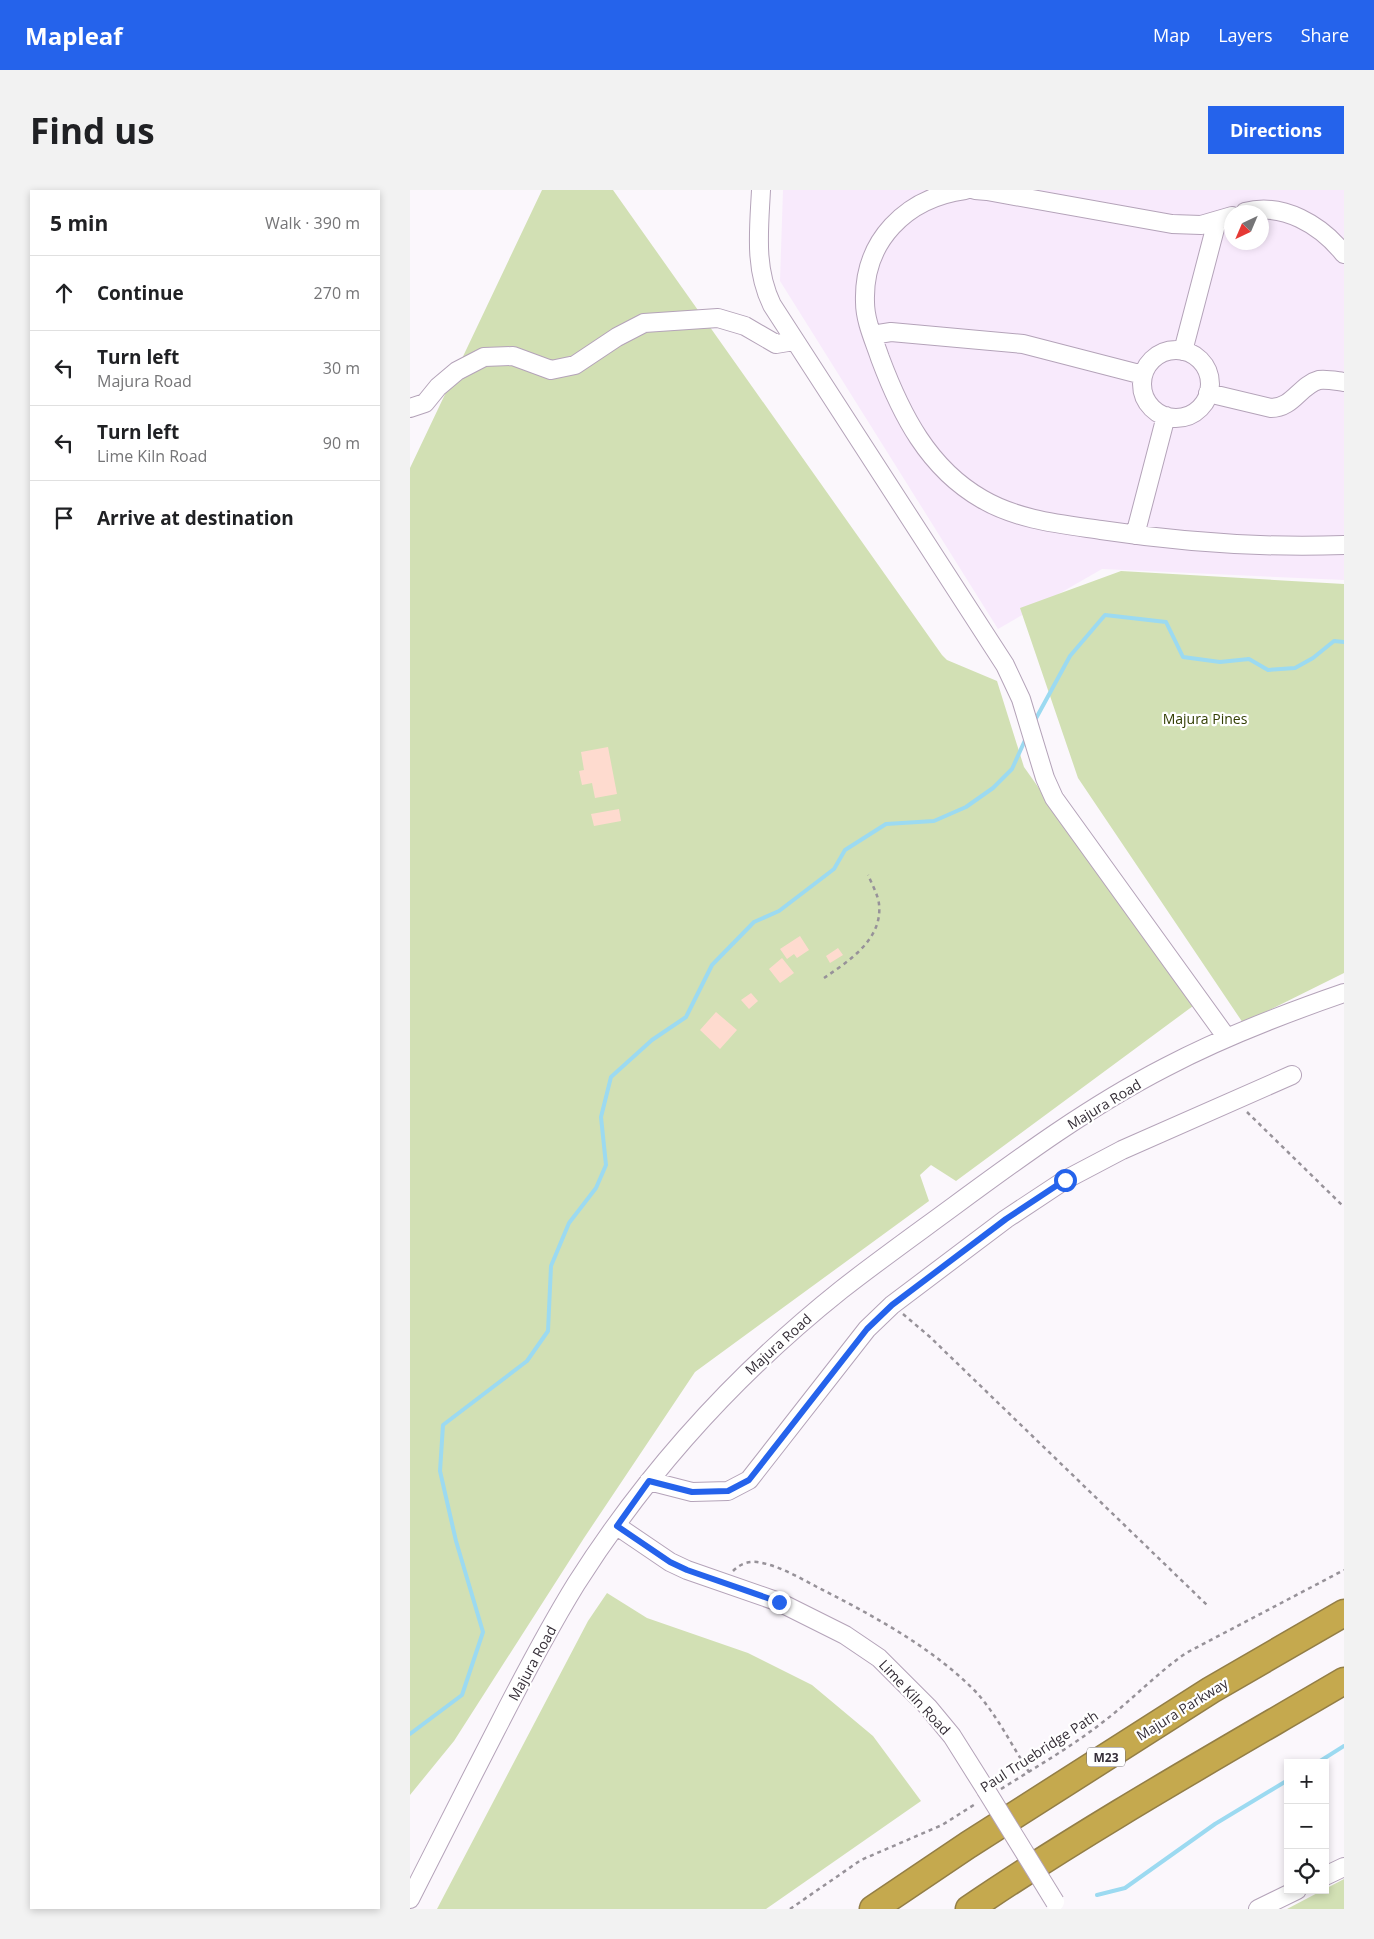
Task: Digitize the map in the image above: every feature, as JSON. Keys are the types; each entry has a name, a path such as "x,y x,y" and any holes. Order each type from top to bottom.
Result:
{"highway":[{"name":"Majura Parkway","path":"873,1909 968,1845 1211,1690 1344,1613"},
{"path":"969,1909 1204,1764 1344,1681"}],"street":[{"path":"761,190 758,249 762,282 772,305 1004,665 1021,699 1045,778 1054,798 1227,1038"},
{"path":"965,190 948,192 917,204 904,214 881,240 868,269 865,287 865,305 872,335 902,411 931,456 960,485 984,500 1009,512 1057,524 1135,535 1239,544 1344,545"},
{"path":"975,190 987,190 1172,224 1201,224 1224,218"},
{"path":"1269,211 1291,215 1307,221 1324,231 1344,254"},
{"path":"1184,351 1224,218"},
{"path":"410,408 425,403 438,387 457,371 484,357 513,356 552,370 575,365 617,337 644,323 718,318 746,326 776,344 794,341"},
{"path":"872,335 891,332 1024,344 1143,375"},
{"path":"1172,350 1184,351 1199,359 1205,367 1210,384 1204,403 1196,411 1186,416 1175,418 1156,411 1149,404 1142,387 1143,375 1153,358 1162,352 1172,350"},
{"path":"1208,393 1271,408 1281,408 1309,385 1317,381 1344,382"},
{"path":"1135,535 1166,416"},
{"name":"Majura Road","path":"410,1899 524,1676 576,1584 649,1481 740,1379 813,1312 841,1290 1052,1135 1089,1111 1165,1068 1227,1038 1294,1010 1344,993"},
{"path":"649,1481 692,1492 728,1491 749,1480 867,1329 892,1305 1006,1219 1065,1180 1122,1150 1292,1075"},
{"name":"Lime Kiln Road","path":"617,1526 670,1562 687,1570 779,1602 846,1635 879,1658 928,1707 952,1736 1057,1905"},
{"path":"1329,1874 1344,1867"},
{"path":"1258,1909 1289,1894"}],"path":[{"path":"824,978 850,960 866,943 879,922 879,903 868,875"},
{"path":"1235,1100 1344,1207"},
{"path":"892,1305 930,1337 1207,1605"},
{"path":"728,1584 731,1574 736,1567 745,1562 771,1565 846,1602 895,1631 939,1660 977,1693 1029,1772"},
{"name":"Paul Truebridge Path","path":"790,1909 861,1860 942,1825 988,1794 1029,1772 1085,1736 1166,1667 1186,1653 1344,1570"}],"shaded area":[{"path":"783,190 1344,190 1344,580 1102,569 998,629 780,281"}],"green space":[{"path":"542,190 613,190 942,655 947,660 997,681 1024,767 1193,1006 956,1181 931,1165 920,1175 929,1201 695,1372 584,1538 454,1741 410,1795 410,468"},
{"name":"Majura Pines","path":"1121,571 1344,584 1344,973 1243,1023 1078,778 1020,608"},
{"path":"607,1593 647,1618 748,1653 812,1685 873,1736 921,1801 766,1909 437,1909 588,1621"},
{"path":"1344,1879 1344,1909 1287,1909 1316,1894 1329,1894 1329,1887"}],"building":[{"path":"608,747 617,794 595,798 592,783 582,785 579,771 584,770 581,752"},
{"path":"619,809 621,821 594,826 591,814"},
{"path":"800,936 809,950 797,958 794,954 787,959 780,949"},
{"path":"838,948 843,955 830,963 826,956"},
{"path":"782,958 794,973 780,983 769,969"},
{"path":"751,993 758,1001 749,1009 741,1000"},
{"path":"716,1012 737,1030 720,1049 700,1030"}],"waterway":[{"path":"1034,722 1070,656 1105,615 1166,622 1183,657 1220,662 1249,659 1268,670 1295,668 1313,658 1334,641 1344,642"},
{"path":"410,1734 462,1695 483,1632 456,1541 440,1471 443,1425 527,1361 548,1331 551,1266 569,1223 596,1188 606,1165 601,1117 611,1077 652,1040 686,1017 712,965 754,922 779,911 834,869 845,850 886,824 934,821 966,807 993,788 1012,769 1026,738"},
{"path":"1323,1759 1344,1746"},
{"path":"1097,1895 1125,1888 1215,1824 1284,1782"}],"route":[{"path":"779,1602 687,1570 670,1562 617,1526 649,1481 692,1492 728,1491 749,1480 867,1329 892,1305 1006,1219 1065,1180"}]}
